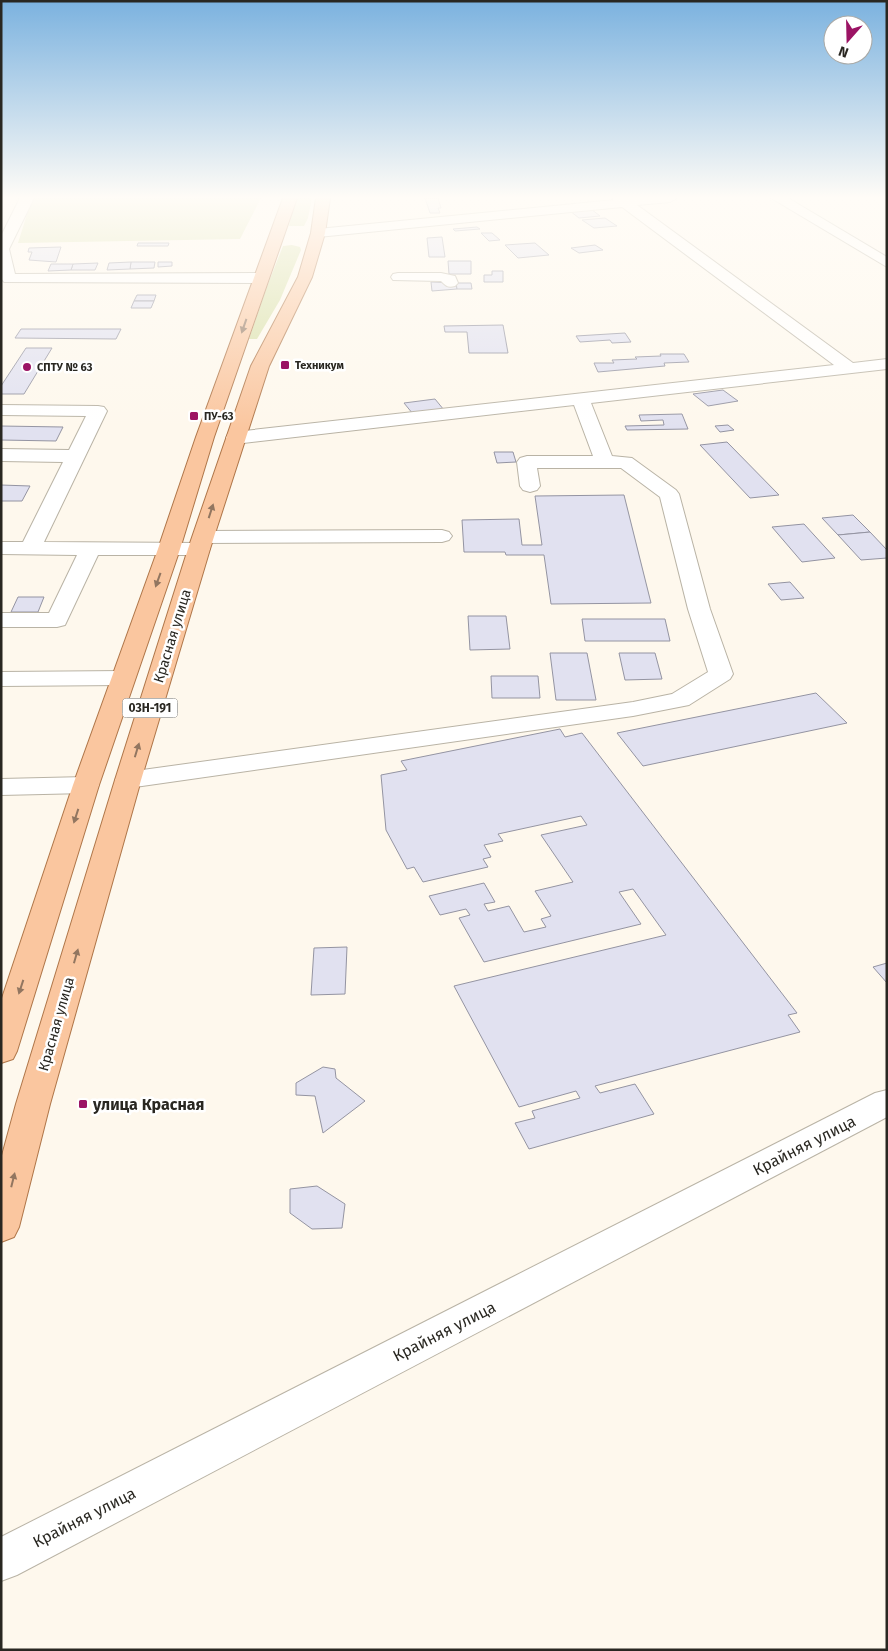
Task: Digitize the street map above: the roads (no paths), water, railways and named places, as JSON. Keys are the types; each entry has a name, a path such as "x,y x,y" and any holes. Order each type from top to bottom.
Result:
{"main road":[{"name":"Красная улица","path":"1,1050 86,785 169,549 205,437 263,275"},
{"name":"Красная улица","path":"1,1227 33,1104 128,780 201,543 260,366 305,275"}],"street":[{"path":"8,275 9,279 261,278"},
{"path":"723,275 849,368"},
{"path":"398,277 418,277 441,277 450,280 442,289 419,290 418,277"},
{"path":"235,438 887,364"},
{"path":"581,399 605,462"},
{"path":"1,410 98,411 30,548"},
{"path":"1,455 76,456"},
{"path":"128,780 633,709 680,700 721,674 699,609 669,494 625,462 527,462 530,486"},
{"path":"1,548 169,549 201,543 442,536"},
{"path":"1,620 57,620 90,549"},
{"path":"1,678 123,678"},
{"path":"1,787 86,785"},
{"name":"Крайняя улица","path":"1,1560 887,1102"}],"place":[{"name":"Техникум","path":"285,365"},
{"name":"СПТУ № 63","path":"27,367"},
{"name":"ПУ-63","path":"194,416"},
{"name":"улица Красная","path":"83,1104"}]}
